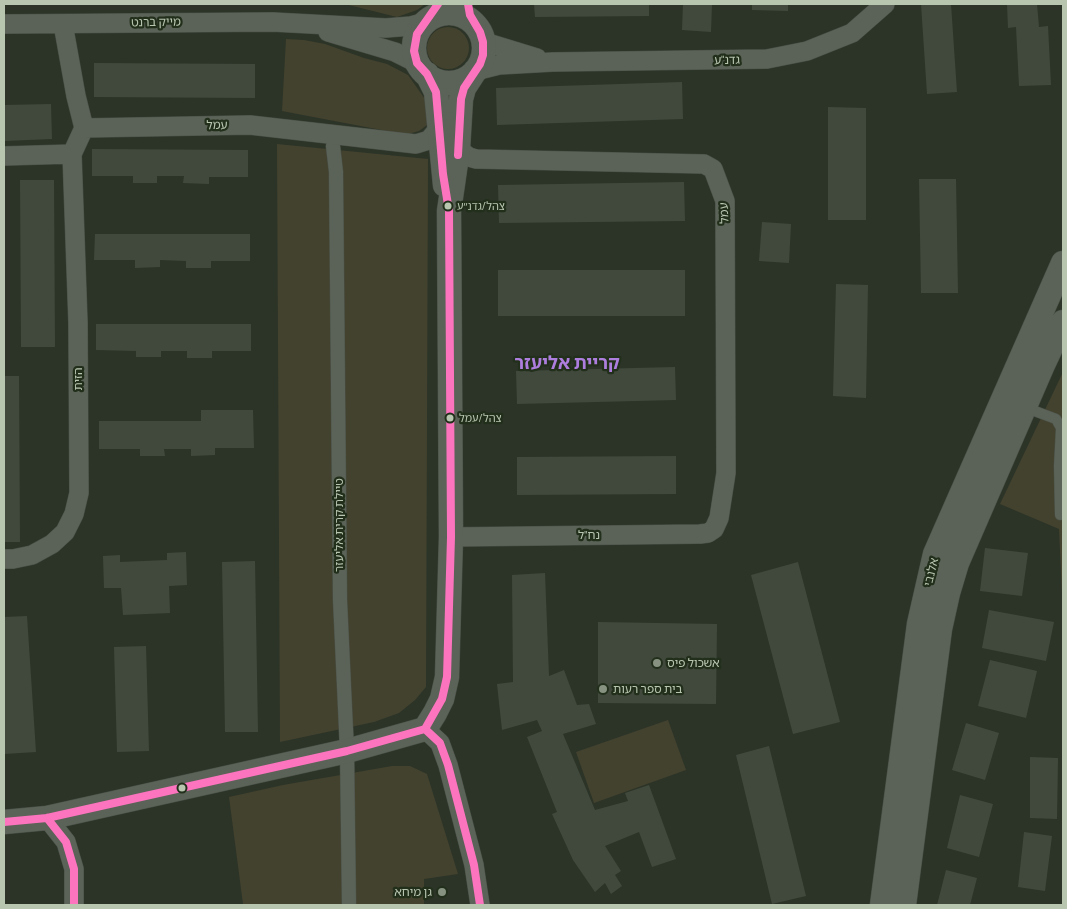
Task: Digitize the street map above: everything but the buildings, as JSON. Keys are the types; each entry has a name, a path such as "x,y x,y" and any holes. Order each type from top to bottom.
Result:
{"street":[{"path":"4,822 47,818 347,751 425,729 442,699 447,677 451,537 449,211 458,149 461,99 464,88 484,55 483,42 470,15 468,4"},
{"name":"גדנ\"ע","path":"475,71 499,65 553,62 767,59 807,51 852,33 886,4"},
{"path":"449,211 443,174 436,92 415,56 414,42 417,34 431,15 451,13 467,18 478,29"},
{"name":"מייק ברנט","path":"4,24 273,22 386,28 411,26 431,15"},
{"path":"4,156 72,154 84,128 62,24"},
{"name":"מייק ברנט","path":"308,24 395,52 411,60 424,72"},
{"name":"גדנ\"ע","path":"478,29 488,43 553,62"},
{"path":"424,72 442,82 451,83 461,81 475,71"},
{"name":"עמל","path":"84,128 250,125 416,144 429,140 439,128"},
{"name":"טיילת קרית אליעזר","path":"333,146 336,172 340,600 347,751 349,905"},
{"name":"עמל","path":"458,149 469,157 476,159 704,164 713,169 725,201 726,473 719,518"},
{"name":"הזית","path":"4,559 32,555 52,544 65,532 74,514 79,493 78,323 72,154"},
{"name":"אלנבי","path":"882,905 918,624 935,554 1063,263"},
{"name":"אלנבי","path":"904,905 940,629 948,593 957,563 1063,322"},
{"name":"נח\"ל","path":"451,537 700,534 708,533 714,529 719,518"},
{"path":"425,729 440,743 448,765 474,864 480,905"},
{"path":"47,818 66,842 74,870 74,905"}],"lane":[{"path":"1024,407 1060,415 1060,515"}],"shaded area":[{"path":"345,4 425,4 417,10 397,17"},
{"path":"448,27 463,33 469,48 463,63 448,69 433,63 427,48 433,33"},
{"path":"286,39 325,44 387,64 408,75 425,99 428,111 427,125 419,131 408,134 282,111"},
{"path":"277,144 428,159 426,687 415,700 399,713 374,722 280,742"},
{"path":"1063,372 1063,616 1059,529 1000,504"},
{"path":"668,720 686,770 594,803 576,752"},
{"path":"392,766 410,766 427,774 458,874 424,879 424,905 243,904 229,797 283,785"}],"transit line":[{"path":"425,729 442,699 447,677 451,537 449,211 443,174 436,92 427,74 417,63 414,51 417,34 438,4"},
{"path":"458,155 461,99 464,88 480,64 483,55 483,42 480,32 470,15 468,4"},
{"path":"425,729 440,743 448,765 474,865 480,905"},
{"path":"4,822 47,818 347,751 425,729"},
{"path":"47,818 66,842 74,869 74,905"}],"place":[{"name":"צהל/גדנ״ע","path":"448,206"},
{"name":"צהל/עמל","path":"450,418"},
{"name":"אשכול פיס","path":"657,663"},
{"name":"בית ספר רעות","path":"603,689"},
{"name":"גן מיחא","path":"442,892"}],"district":[{"name":"קריית אליעזר","path":"567,363"}]}
